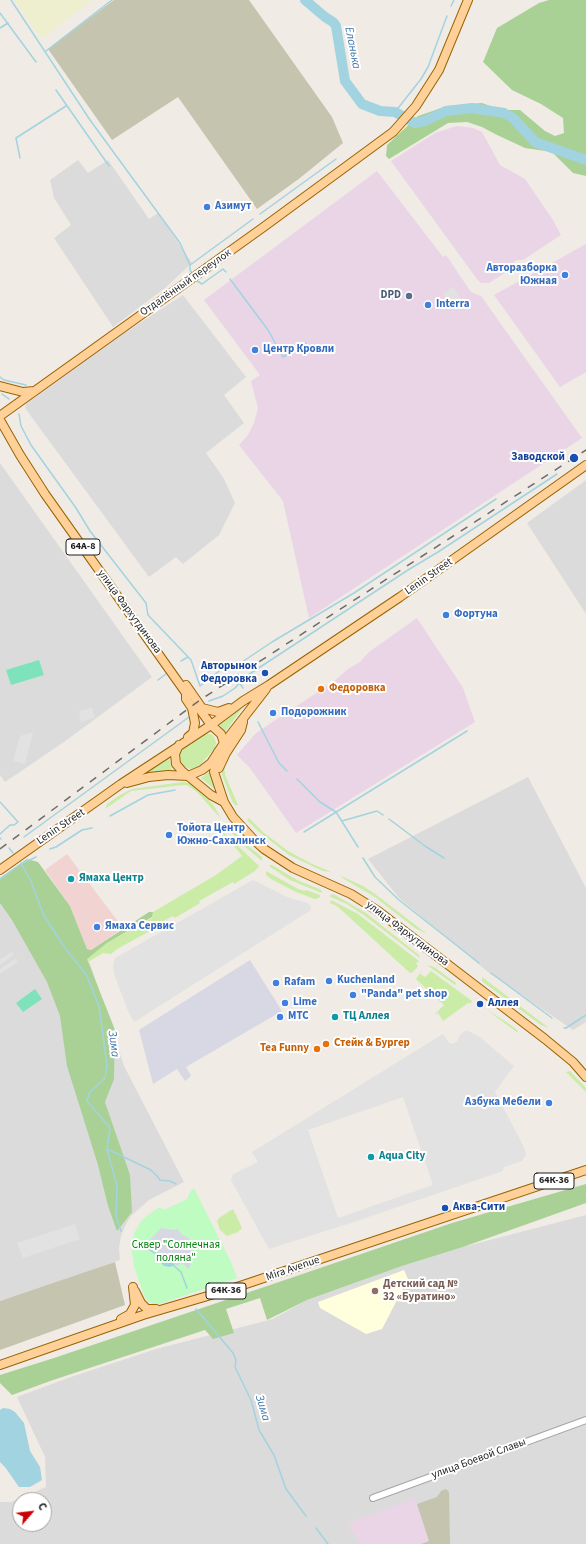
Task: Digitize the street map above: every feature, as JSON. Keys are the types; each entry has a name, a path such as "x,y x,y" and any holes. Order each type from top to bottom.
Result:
{"main road":[{"name":"Отдалённый переулок","path":"0,416 393,132 416,106 439,70 468,0"},
{"path":"0,386 23,392 34,391"},
{"name":"улица Фархутдинова","path":"0,420 45,494 186,693 186,699 192,708 195,723 193,733 179,745 175,754 176,764 210,796 224,802"},
{"name":"Lenin Street","path":"211,725 243,701 400,598 586,465"},
{"path":"148,638 162,650 202,708 218,712 243,701"},
{"name":"Lenin Street","path":"224,743 269,685"},
{"path":"186,693 191,697 211,725 221,734 224,743"},
{"path":"224,802 224,790 219,770 221,762 241,730 243,718"},
{"name":"64А-8","path":"179,745 211,725"},
{"name":"64А-8","path":"188,776 202,770 211,763 224,743"},
{"name":"Lenin Street","path":"0,870 121,784 179,745"},
{"name":"улица Фархутдинова","path":"218,752 214,772 224,802 239,824 264,849 293,868 351,894 378,911 545,1039 573,1062 586,1076"},
{"name":"Lenin Street","path":"121,784 168,775 188,776"},
{"name":"Mira Avenue","path":"0,1365 143,1315 228,1290 586,1170"},
{"path":"133,1287 147,1309 154,1309 171,1304 182,1304"},
{"path":"133,1287 143,1315"},
{"path":"94,1332 102,1325 127,1317 130,1314 135,1305 133,1287"}],"street":[{"name":"улица Боевой Славы","path":"373,1498 586,1420"}],"shaded area":[{"path":"14,0 92,0 41,39"},
{"path":"114,0 249,0 332,117 343,143 300,178 257,209 178,97 112,140 48,49"},
{"path":"457,126 473,128 482,132 500,165 525,179 553,220 561,235 523,260 517,260 514,262 514,267 489,283 481,283 477,279 391,161 435,133"},
{"path":"78,160 88,173 108,160 149,219 158,213 192,263 165,288 113,327 54,238 71,225 54,198 50,180"},
{"path":"377,171 443,257 446,255 471,292 481,296 582,438 309,618 283,501 239,445 248,435 254,423 258,408 251,381 260,375 204,300"},
{"path":"586,244 586,372 560,387 494,295"},
{"path":"453,287 461,300 452,307 443,294"},
{"path":"183,295 246,377 224,395 244,423 206,453 223,477 235,503 219,535 183,564 176,557 149,577 25,408 26,404 120,336"},
{"path":"0,463 152,677 64,742 5,782 0,775"},
{"path":"586,480 586,614 527,523"},
{"name":"Федоровка","path":"417,618 463,688 475,722 296,833 250,768 237,755 256,733 333,682 348,669 360,662 369,652"},
{"path":"92,708 95,718 81,722 79,711"},
{"path":"33,732 25,764 13,761 20,736"},
{"path":"528,777 586,888 586,1022 573,1030 488,972 399,898 368,859"},
{"name":"Ямаха Центр","path":"67,854 123,928 91,950 87,949 70,906 45,870"},
{"path":"253,880 287,897 308,903 311,910 134,1022 128,1011 114,974 113,966 115,958"},
{"path":"0,883 64,906 91,966 124,1066 184,1182 149,1200 131,1216 121,1236 119,1248 120,1260 0,1301"},
{"path":"12,952 14,955 0,965 0,959"},
{"path":"16,958 18,962 0,974 0,969"},
{"path":"250,960 282,1011 186,1067 191,1076 185,1081 177,1069 153,1084 139,1030"},
{"path":"466,1030 480,1037 514,1066 495,1092 524,1147 526,1155 522,1161 504,1167 503,1171 342,1226 340,1222 341,1226 269,1249 231,1180 233,1174 258,1162 252,1152 443,1034 450,1044 457,1042 460,1035","holes":["403,1097 433,1185 338,1218 308,1130"]},
{"path":"586,1215 586,1544 0,1544 0,1502 12,1502 12,1532 52,1532 52,1492 34,1492 46,1487 45,1457 17,1397 68,1378 156,1349 273,1319 307,1300 402,1266 463,1247"},
{"path":"75,1224 80,1239 23,1258 17,1243"},
{"path":"161,1228 174,1230 179,1229 179,1232 190,1238 189,1241 193,1256 189,1269 182,1263 177,1266 156,1251 155,1245 149,1241"},
{"path":"115,1262 125,1305 0,1350 0,1301"},
{"name":"Детский сад № 32 «Буратино»","path":"404,1270 408,1279 382,1329 366,1334 320,1308 318,1302"},
{"path":"446,1489 449,1492 450,1544 421,1544 429,1541 417,1504 437,1497 441,1491"},
{"path":"415,1498 427,1530 429,1541 421,1544 360,1544 348,1523"}],"green space":[{"path":"549,0 586,0 586,176 573,173 552,152 525,148 482,127 467,122 448,123 389,159 386,156 387,145 418,116 447,106 482,103 501,110 520,110 545,131 555,136 564,133 563,118 541,104 512,90 483,62 497,28 539,3"},
{"path":"39,660 44,675 11,685 6,670"},
{"path":"240,707 241,710 225,732 218,723"},
{"path":"206,734 211,734 214,737 216,743 215,748 198,767 191,769 185,767 180,760 180,753 182,750"},
{"path":"169,757 172,771 142,775"},
{"path":"224,761 225,775 238,805 235,805 232,801 222,775 221,769"},
{"path":"209,772 215,787 214,789 201,778"},
{"path":"183,782 189,783 200,791 214,806 221,819 197,792 187,785 131,791 105,809 107,804 132,789"},
{"path":"249,818 264,833 288,851 331,872 323,871 289,855 258,831 247,820"},
{"path":"220,829 259,866 255,871 234,884 233,882 199,901 200,903 175,918 173,916 158,924 159,926 117,949 111,954 103,953 88,962 88,956 107,943 152,918 153,912 216,875 242,856 232,843 222,833 221,834"},
{"path":"234,832 262,857 262,861 243,845 232,833"},
{"path":"27,859 38,862 70,906 87,949 91,950 149,912 153,912 152,917 107,943 87,959 115,1030 114,1079 105,1102 130,1175 132,1212 117,1231 108,1206 98,1165 67,1066 60,1016 47,982 12,920 0,903 0,878"},
{"path":"270,865 297,880 319,889 322,893 290,880 269,866"},
{"path":"266,871 298,889 320,895 320,897 315,899 296,892 271,879 266,875"},
{"path":"341,876 363,886 375,894 427,934 415,928 375,897"},
{"path":"333,894 366,913 419,955 420,958 365,916 347,904 329,896"},
{"path":"331,900 358,914 419,961 416,963 418,966 413,972 410,973 337,906 330,903"},
{"path":"427,965 434,967 456,983 455,985"},
{"path":"423,969 420,974 425,977 431,971 472,1001 471,1003 468,1003 443,1021 438,1013 434,1015 444,1005 416,979"},
{"path":"482,977 549,1028 541,1025 491,988 482,981"},
{"path":"35,989 42,999 23,1012 16,1003"},
{"path":"487,1010 508,1023 517,1030 518,1033"},
{"path":"570,1071 586,1088 586,1092 566,1072"},
{"path":"586,1184 586,1203 307,1300 267,1320 260,1298 226,1309 234,1333 213,1339 205,1330 12,1395 0,1383 0,1375 452,1223"},
{"name":"Сквер \"Солнечная поляна\"","path":"194,1188 232,1264 237,1278 159,1304 154,1304 147,1301 134,1266 132,1253 134,1233 142,1220 152,1212 160,1207 164,1210 187,1199 190,1192"},
{"path":"233,1209 242,1228 238,1232 227,1236 220,1230 217,1221"}],"water":[{"path":"157,1252 175,1265 170,1267 164,1266 158,1260"},
{"path":"3,1408 10,1409 15,1412 24,1423 30,1451 40,1467 42,1480 30,1487 19,1487 0,1462 0,1410"}],"waterway":[{"path":"11,0 90,120 180,243 192,273"},
{"path":"46,51 112,0"},
{"name":"Еланька","path":"305,0 336,26 345,81 362,104 380,111 395,112 415,123 425,121 446,111 472,108 504,113 513,118 535,142 586,160"},
{"path":"451,6 454,0"},
{"path":"0,13 36,62"},
{"path":"395,112 421,79 428,67 447,16"},
{"path":"0,28 8,23"},
{"path":"56,90 109,166"},
{"path":"20,158 16,138 66,106"},
{"path":"260,214 336,159"},
{"path":"190,265 253,219"},
{"path":"197,281 202,284 223,269 226,272"},
{"path":"230,279 268,330 283,357 306,343"},
{"path":"0,377 4,380 26,385"},
{"path":"2,394 9,399"},
{"path":"19,414 21,426 31,445 76,508 90,531 146,603 148,615 191,660 200,686 223,668 230,670 272,642 354,593 496,499"},
{"path":"209,701 223,696 235,688 245,677 557,474"},
{"path":"181,661 188,657"},
{"path":"158,680 167,673"},
{"path":"238,681 243,688"},
{"path":"24,837 189,717"},
{"path":"258,722 279,763 287,771"},
{"path":"304,832 467,731"},
{"path":"297,779 320,802 336,812 358,847"},
{"path":"110,816 148,795 175,790"},
{"name":"Зима","path":"0,802 18,822 14,825 10,825 0,834"},
{"path":"342,821 377,811 383,815"},
{"path":"389,819 425,846 444,858"},
{"path":"50,849 56,847 82,830 92,828"},
{"name":"Зима","path":"9,848 13,853"},
{"path":"0,879 21,864 36,857"},
{"path":"363,858 375,877 399,900 479,963"},
{"name":"Зима","path":"21,863 30,879 44,916 65,948 86,974 99,1006 107,1066 105,1078 89,1093 87,1101 110,1128 107,1149 117,1186 116,1216 121,1231"},
{"path":"491,973 552,1018"},
{"path":"564,1028 586,1015"},
{"path":"107,1149 151,1170 160,1180 170,1181 176,1184"},
{"name":"Зима","path":"133,1239 158,1255"},
{"name":"Зима","path":"173,1265 181,1272 187,1288"},
{"name":"Зима","path":"196,1309 233,1353 236,1360 235,1367 251,1400 259,1430 274,1455 286,1489 306,1516"},
{"name":"Зима","path":"316,1528 328,1544"}],"railway":[{"path":"0,849 200,700 586,450"}],"place":[{"name":"Азимут","path":"207,207"},
{"name":"Авторазборка Южная","path":"565,275"},
{"name":"DPD","path":"409,296"},
{"name":"Interra","path":"428,305"},
{"name":"Центр Кровли","path":"255,350"},
{"name":"Заводской","path":"574,458"},
{"name":"Фортуна","path":"446,615"},
{"name":"Авторынок Федоровка","path":"265,673"},
{"name":"Федоровка","path":"321,689"},
{"name":"Подорожник","path":"273,713"},
{"name":"Тойота Центр Южно-Сахалинск","path":"169,835"},
{"name":"Ямаха Центр","path":"71,879"},
{"name":"Ямаха Сервис","path":"97,927"},
{"name":"Kuchenland","path":"329,981"},
{"name":"Rafam","path":"276,983"},
{"name":"\"Panda\" pet shop","path":"353,995"},
{"name":"Lime","path":"285,1003"},
{"name":"Аллея","path":"480,1004"},
{"name":"МТС","path":"280,1017"},
{"name":"ТЦ Аллея","path":"335,1017"},
{"name":"Стейк & Бургер","path":"326,1044"},
{"name":"Tea Funny","path":"317,1049"},
{"name":"Азбука Мебели","path":"549,1103"},
{"name":"Aqua City","path":"371,1157"},
{"name":"Аква-Сити","path":"445,1208"},
{"name":"Детский сад № 32 «Буратино»","path":"375,1291"}]}
